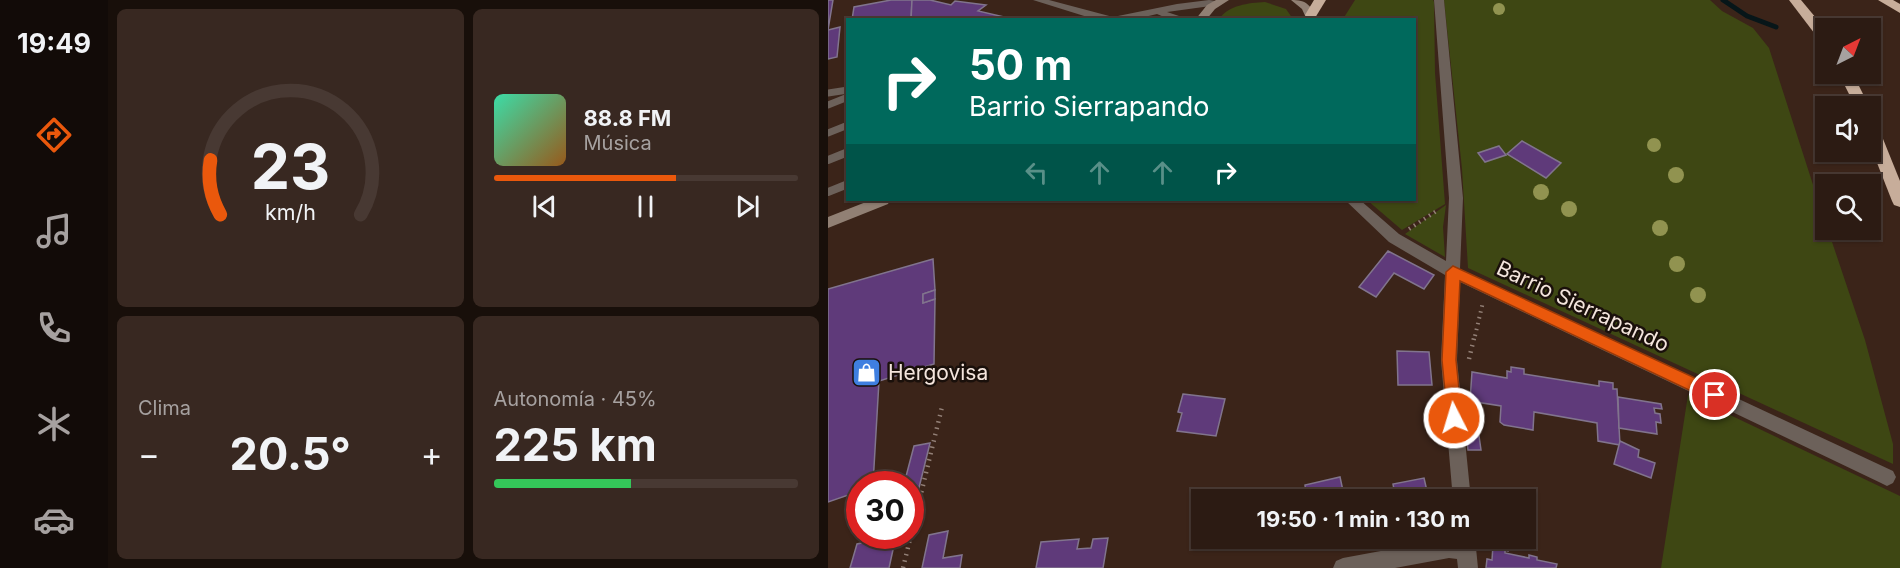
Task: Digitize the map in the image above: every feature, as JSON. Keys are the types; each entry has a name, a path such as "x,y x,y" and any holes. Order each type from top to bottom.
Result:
{"highway":[{"path":"1312,17 1320,0"},
{"path":"1795,0 1815,25"},
{"path":"1884,0 1900,9"},
{"path":"1881,152 1900,201"}],"main road":[{"path":"1296,0 1307,8 1312,17"},
{"path":"1202,18 1221,1"},
{"path":"828,223 881,201"}],"street":[{"path":"1038,0 1110,18"},
{"path":"1439,0 1456,198 1449,360 1460,489"},
{"path":"1121,18 1221,1"},
{"path":"1147,14 1166,14 1179,18"},
{"name":"Barrio Sierrapando","path":"1353,201 1394,238 1453,272 1887,477"},
{"path":"1343,568 1449,548 1466,552"}],"lane":[{"path":"828,93 846,90"},
{"path":"828,105 846,98"},
{"path":"828,133 846,125"},
{"path":"828,160 846,153"},
{"path":"828,192 846,185"}],"path":[{"path":"1394,238 1456,198"},
{"path":"1467,367 1478,328 1485,287"},
{"path":"903,568 942,407"}],"green space":[{"path":"1355,0 1433,0 1434,2 1435,73 1445,204 1402,230 1368,201 1416,201 1416,18 1344,18"},
{"path":"1444,0 1710,0 1722,11 1753,28 1769,48 1815,191 1815,240 1831,240 1865,340 1893,444 1893,464 1468,268 1462,169"},
{"path":"1265,2 1286,9 1292,18 1220,18 1233,8"},
{"path":"1446,205 1443,227 1445,257 1405,234"},
{"path":"1688,395 1900,496 1900,568 1661,568"}],"building":[{"path":"828,0 833,0 828,30"},
{"path":"891,0 912,0 911,18 852,18 854,7"},
{"path":"912,0 930,0 951,5 955,1 986,5 978,11 1008,18 911,18"},
{"path":"840,27 837,57 828,59 828,30"},
{"path":"1522,141 1561,163 1546,178 1507,154"},
{"path":"1499,146 1506,155 1485,162 1478,153"},
{"path":"1388,251 1434,275 1424,289 1394,273 1376,297 1359,287"},
{"name":"Hergovisa","path":"933,259 935,290 923,294 923,303 935,299 934,364 879,381 874,471 846,471 846,496 828,502 828,289"},
{"path":"935,290 935,299 923,303 923,294"},
{"path":"1397,351 1429,352 1432,385 1398,385"},
{"path":"1511,367 1524,369 1524,374 1599,386 1599,381 1613,383 1613,389 1617,389 1620,445 1598,441 1597,423 1534,412 1533,430 1504,425 1500,422 1501,406 1470,401 1472,372 1507,378 1507,371 1511,372"},
{"path":"1183,394 1225,399 1216,436 1177,431 1182,413 1178,412"},
{"path":"1618,397 1661,404 1662,409 1654,408 1655,413 1660,414 1661,423 1656,422 1657,434 1619,428"},
{"path":"1464,415 1476,415 1481,450 1468,450"},
{"path":"1620,441 1639,450 1638,457 1655,463 1651,478 1614,464"},
{"path":"930,443 923,471 907,471 914,446"},
{"path":"1340,477 1343,489 1306,489 1305,485"},
{"path":"1424,478 1426,489 1394,489 1393,484"},
{"path":"948,531 943,558 962,555 960,568 922,568 929,535"},
{"path":"1108,538 1103,568 1036,568 1041,542 1079,539 1077,549 1091,548 1093,539"},
{"path":"856,549 893,549 889,568 850,568"},
{"path":"1493,549 1508,549 1508,551 1505,550 1505,553 1529,558 1529,555 1537,557 1537,560 1557,564 1556,568 1486,568 1487,559 1492,560"}],"waterway":[{"path":"1723,0 1747,16 1776,27"}],"place":[{"name":"Hergovisa","path":"867,372"}],"route":[{"path":"1454,418 1449,360 1453,272 1715,395"}]}
